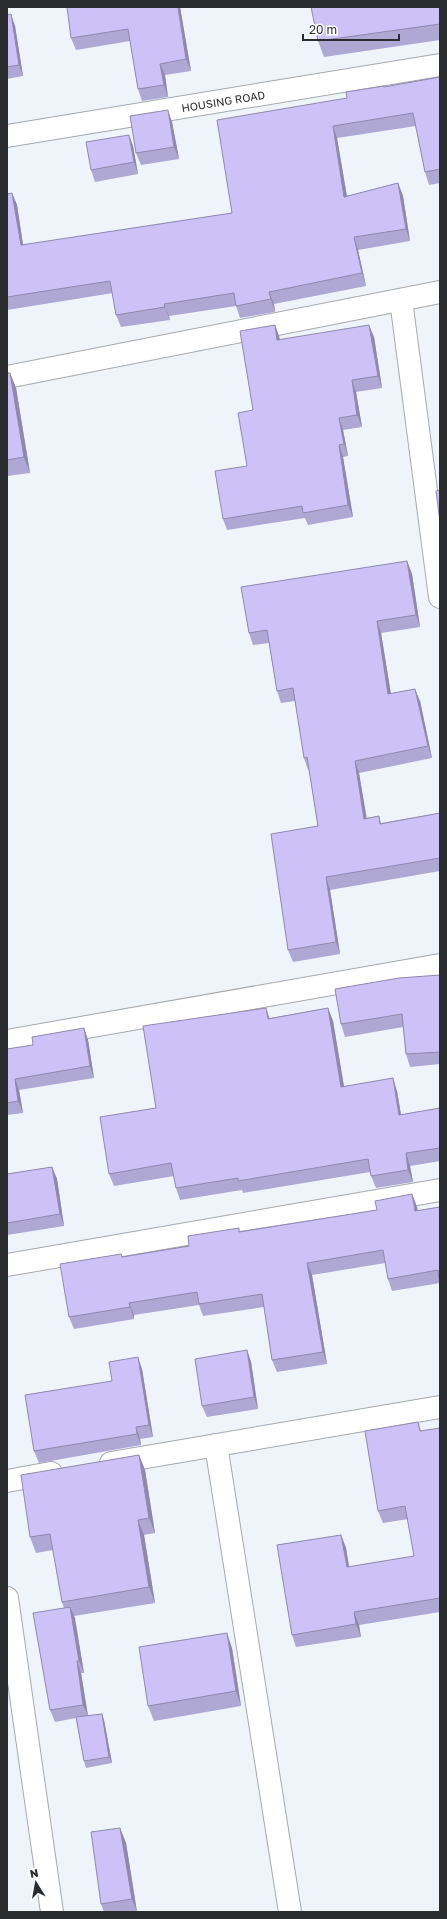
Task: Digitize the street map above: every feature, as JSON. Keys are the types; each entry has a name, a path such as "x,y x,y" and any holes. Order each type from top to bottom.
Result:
{"street":[{"name":"HOUSING ROAD","path":"7,136 440,65"},
{"path":"7,377 440,292"},
{"path":"401,300 440,597"},
{"path":"7,1041 440,965"},
{"path":"7,1265 440,1190"},
{"path":"92,1466 440,1408"},
{"path":"216,1445 290,1912"},
{"path":"7,1481 69,1470"},
{"path":"7,1598 52,1912"}],"building":[{"path":"67,7 178,7 186,59 160,64 164,85 138,89 128,29 71,38"},
{"path":"311,7 439,7 440,24 318,41"},
{"path":"11,14 19,65 7,67 7,15"},
{"path":"440,77 440,169 425,172 413,113 333,126 344,197 398,183 406,229 354,237 362,273 269,292 271,299 236,306 234,293 164,304 165,307 116,315 110,281 7,297 7,194 12,193 21,245 232,213 217,120 347,98 346,92"},
{"path":"168,110 174,147 136,153 130,116"},
{"path":"129,135 134,162 91,170 86,142"},
{"path":"275,325 277,340 369,325 378,376 352,380 357,415 339,418 344,444 339,445 348,505 303,513 302,506 223,519 215,471 247,466 238,413 253,410 240,331"},
{"path":"7,373 10,373 24,457 7,460"},
{"path":"440,490 440,522 436,491"},
{"path":"407,561 416,615 377,621 388,694 415,689 428,746 355,761 364,819 379,816 380,824 440,813 440,858 326,877 336,942 288,950 271,834 318,826 307,757 304,758 293,688 277,691 267,630 249,633 241,587"},
{"path":"440,975 440,1052 406,1054 402,1014 341,1024 335,989 399,978"},
{"path":"266,1008 268,1019 328,1008 341,1087 393,1078 399,1115 440,1108 440,1148 406,1153 408,1170 371,1176 368,1159 238,1181 238,1178 176,1188 171,1163 109,1174 100,1117 156,1108 143,1026"},
{"path":"84,1028 90,1066 15,1079 18,1101 7,1103 7,1049 33,1045 32,1037"},
{"path":"52,1167 60,1214 7,1223 7,1174"},
{"path":"412,1194 415,1211 440,1207 440,1279 438,1270 388,1279 383,1250 307,1263 323,1352 272,1360 262,1294 199,1304 197,1292 129,1303 130,1307 69,1317 60,1264 121,1254 122,1257 189,1246 188,1236 239,1228 239,1232 377,1210 375,1201"},
{"path":"247,1350 254,1397 202,1406 195,1359"},
{"path":"138,1357 149,1425 136,1427 137,1434 34,1451 25,1395 112,1381 109,1362"},
{"path":"418,1422 420,1431 440,1428 440,1598 354,1612 356,1624 292,1635 277,1545 341,1535 347,1567 414,1556 405,1506 378,1511 365,1431"},
{"path":"139,1455 149,1518 138,1520 149,1587 62,1602 50,1534 30,1537 21,1475"},
{"path":"70,1607 79,1661 77,1661 83,1705 50,1710 33,1613"},
{"path":"227,1633 236,1691 148,1706 139,1647"},
{"path":"102,1714 109,1757 84,1761 76,1717"},
{"path":"120,1828 132,1899 101,1904 91,1832"}]}
